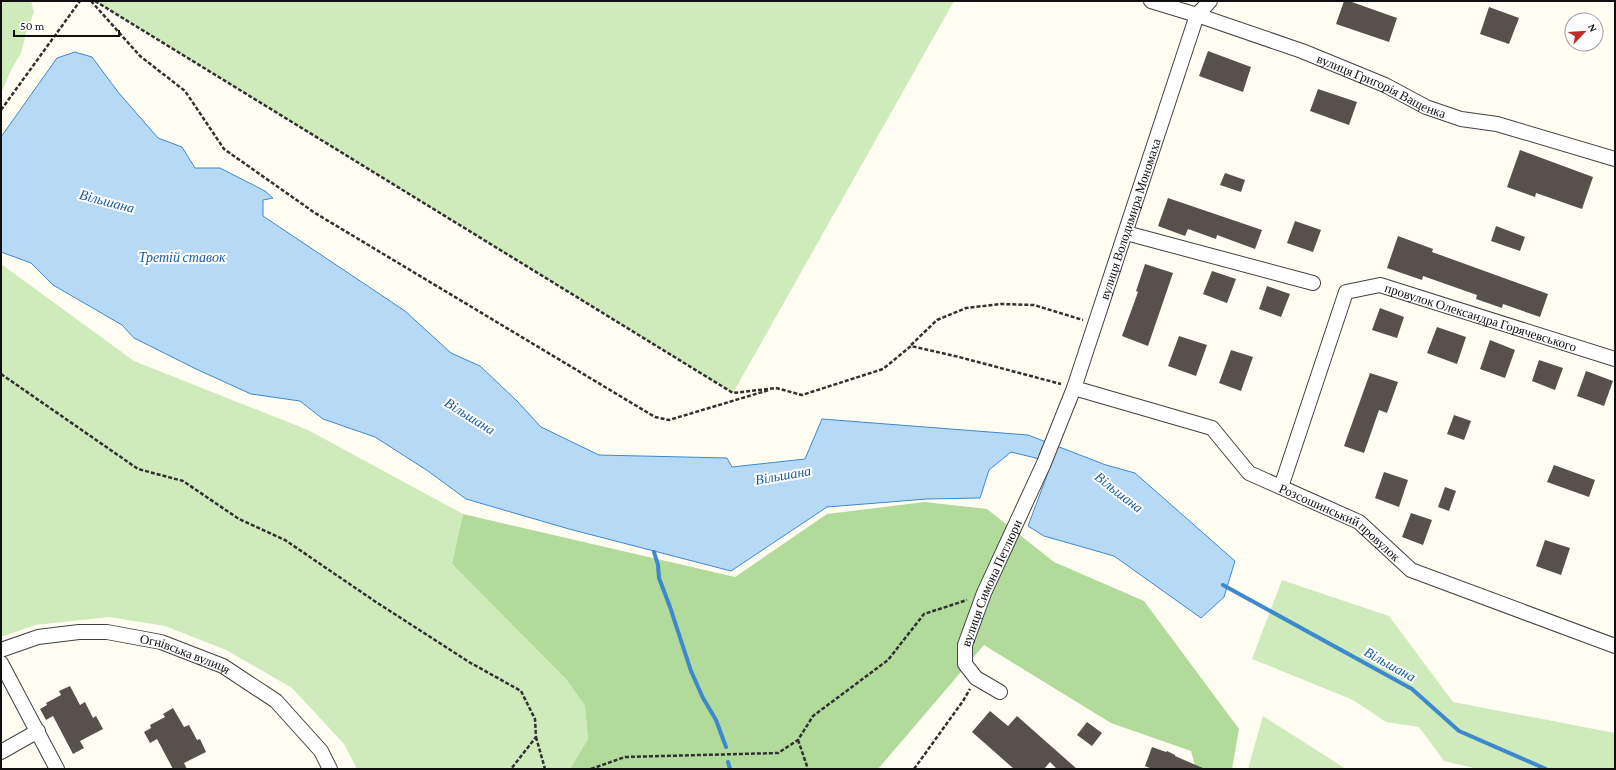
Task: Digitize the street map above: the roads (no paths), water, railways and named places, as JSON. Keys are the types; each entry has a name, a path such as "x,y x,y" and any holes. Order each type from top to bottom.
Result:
{"street":[{"name":"вулиця Григорія Ващенка","path":"1151,1 1302,51 1385,85 1426,107 1461,119 1497,124 1615,159"},
{"name":"вулиця Володимира Мономаха","path":"1054,440 1096,324 1197,15 1210,1"},
{"path":"1126,233 1313,283"},
{"name":"провулок Олександра Горячевського","path":"1281,487 1346,292 1380,286 1615,359"},
{"name":"Розсошинський провулок","path":"1074,388 1212,428 1249,473 1359,522 1412,570 1615,646"},
{"name":"вулиця Симона Петлюри","path":"1000,692 976,678 965,664 965,645 984,593 1054,440"},
{"name":"Огнівська вулиця","path":"1,650 38,637 80,632 107,632 161,642 223,666 276,701 321,751 330,769"},
{"path":"1,663 58,769"},
{"path":"1,752 38,732"}],"water":[{"name":"Третій ставок","path":"75,52 92,57 118,92 158,138 182,147 195,168 220,168 265,191 273,198 263,200 263,216 405,311 451,353 480,366 517,401 541,427 599,455 727,458 732,467 805,459 822,419 1028,435 1106,465 1135,473 1235,561 1224,597 1201,618 1114,556 1044,536 1028,526 1052,462 1011,452 989,470 980,498 927,499 827,507 731,571 569,529 466,499 428,471 375,437 323,419 300,401 251,394 134,338 122,325 53,285 31,263 1,252 1,137 57,58"}],"waterway":[{"path":"654,552 658,565 659,578 691,671 703,698 716,720 726,747"},
{"name":"Вільшана","path":"1223,585 1412,689 1459,731 1546,769"},
{"path":"728,762 730,769"}]}
